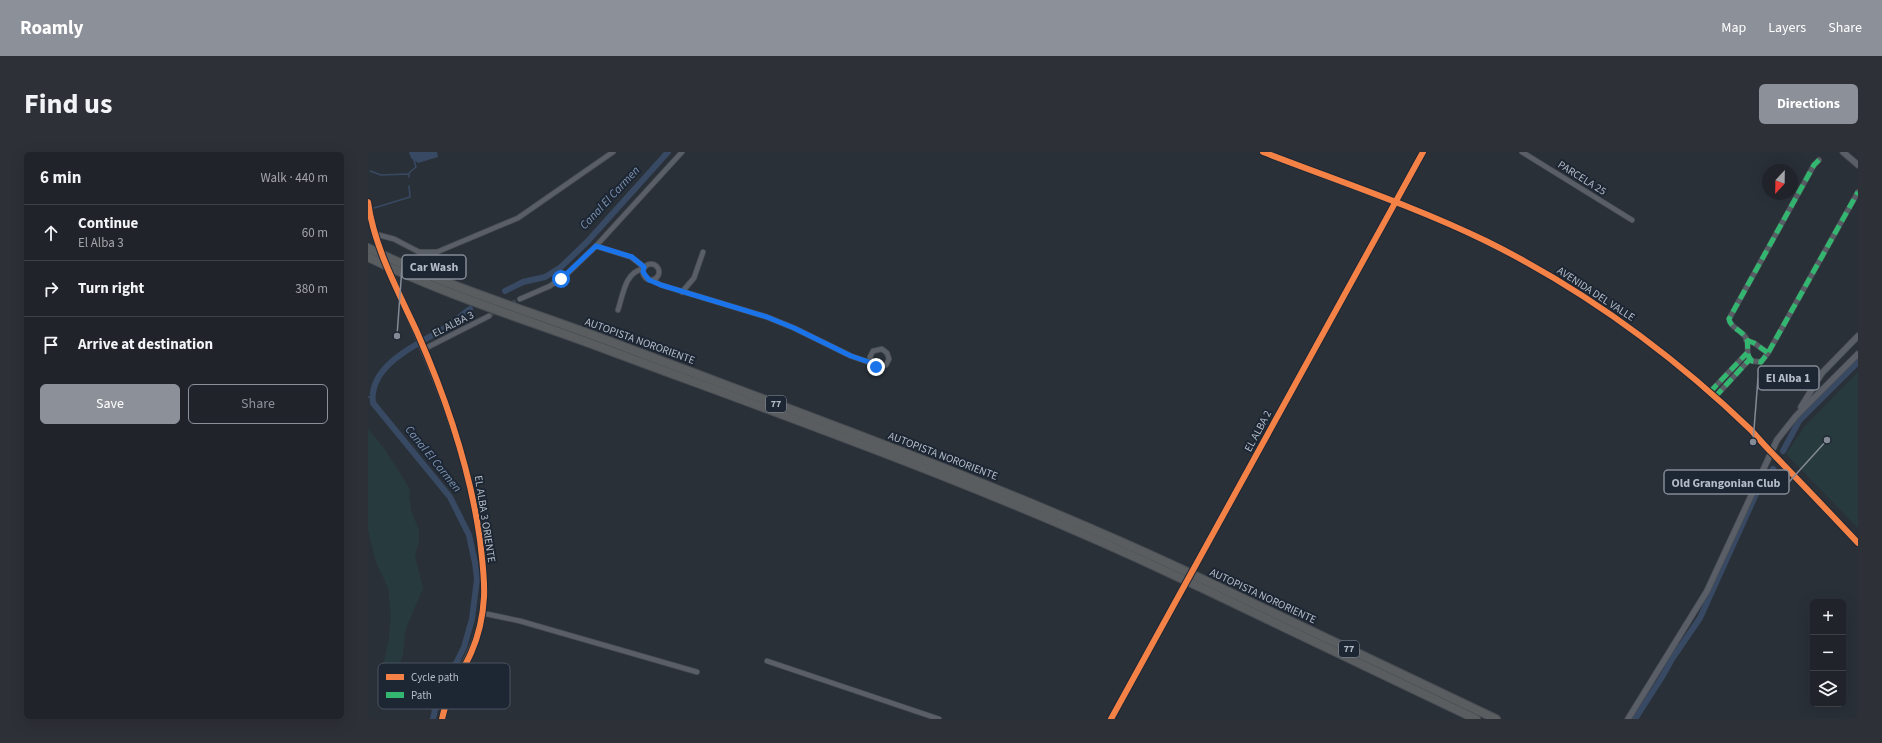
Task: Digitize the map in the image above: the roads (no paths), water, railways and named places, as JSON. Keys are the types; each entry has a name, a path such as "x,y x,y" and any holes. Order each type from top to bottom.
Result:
{"highway":[{"name":"AUTOPISTA NORORIENTE","path":"368,248 452,284 624,346 1008,493 1106,534 1200,582 1496,719"},
{"name":"AUTOPISTA NORORIENTE","path":"368,257 455,294 605,348 974,488 1179,572"},
{"name":"AUTOPISTA NORORIENTE","path":"1200,582 1476,719"}],"street":[{"path":"375,234 394,238 419,252 437,252 518,218 613,152"},
{"path":"520,299 556,283 596,246 682,152"},
{"name":"AVENIDA DEL VALLE","path":"1264,152 1394,202 1486,241 1563,284 1651,344 1710,392 1752,432 1858,543"},
{"name":"EL ALBA 2","path":"1111,719 1394,202 1423,152"},
{"name":"PARCELA 25","path":"1522,152 1632,220"},
{"path":"1843,152 1858,165"},
{"path":"1768,354 1754,343 1746,340 1730,323 1729,319 1814,165 1819,160"},
{"path":"1750,359 1759,362 1768,354 1858,192"},
{"path":"368,202 378,242"},
{"path":"596,246 632,257 643,268 647,278 661,285 767,317 794,328 851,356 872,363 876,367 886,365 889,359 887,353 879,349 873,351 870,357 872,363"},
{"path":"682,292 694,278 703,252"},
{"path":"618,310 630,276 636,270 649,264 658,266 659,274 654,281"},
{"name":"EL ALBA 3 ORIENTE","path":"393,279 423,347 459,446 473,499 483,573 482,613 475,642 465,663"},
{"name":"EL ALBA 3","path":"423,347 489,316"},
{"path":"1796,416 1822,373 1858,336"},
{"path":"1746,340 1750,359"},
{"path":"1710,392 1748,353"},
{"path":"1628,719 1707,591 1770,452 1780,435 1796,416 1858,354"},
{"path":"1715,397 1750,359"},
{"path":"482,613 520,621 697,672"},
{"path":"767,661 939,719"},
{"name":"EL ALBA 3 ORIENTE","path":"442,719 445,709"}],"water":[{"path":"409,152 437,152 438,157 418,163 411,158"}],"waterway":[{"name":"Canal El Carmen","path":"505,291 523,282 545,277 561,267 587,242 668,152"},
{"path":"409,173 416,167 414,160"},
{"path":"370,171 381,175 409,174 409,177"},
{"path":"374,208 410,197 409,186"},
{"name":"Canal El Carmen","path":"456,663 464,647 472,619 477,579 469,535 450,497 373,403 373,390 378,378 396,358 444,329 470,309"},
{"path":"1783,451 1799,421 1858,362"},
{"path":"1635,719 1672,659 1700,618 1756,494 1773,469"},
{"name":"Canal El Carmen","path":"433,719 435,709"}],"tunnel":[{"path":"378,242 384,256"},
{"path":"489,316 520,299"}],"place":[{"name":"Car Wash","path":"397,336"},
{"name":"Old Grangonian Club","path":"1827,440"},
{"name":"El Alba 1","path":"1753,442"}]}
